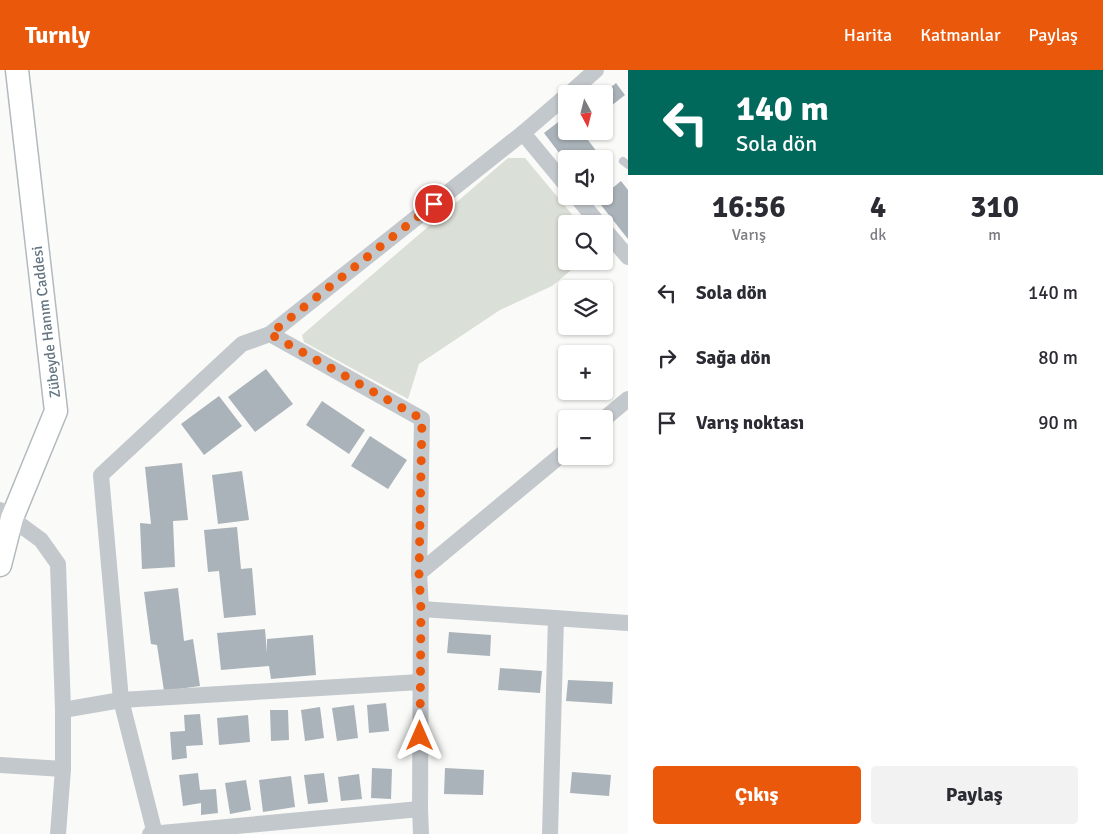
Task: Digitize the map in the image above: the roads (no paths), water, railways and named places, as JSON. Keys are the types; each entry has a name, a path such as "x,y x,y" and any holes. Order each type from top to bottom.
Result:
{"street":[{"name":"Zübeyde Hanım Caddesi","path":"0,565 6,514 56,411 17,70"},
{"path":"579,85 596,70"},
{"path":"155,834 121,700 101,475 242,344 270,334 558,103"},
{"path":"523,133 558,175"},
{"path":"584,205 592,215"},
{"path":"613,240 628,257"},
{"path":"270,334 422,419 419,573 421,609 421,834"},
{"path":"613,412 628,399"},
{"path":"419,573 558,458"},
{"path":"6,514 41,540 58,564 63,710 63,769 58,834"},
{"path":"421,609 628,623"},
{"path":"550,834 556,618"},
{"path":"63,710 121,700 420,682"},
{"path":"0,765 63,769"},
{"path":"150,834 420,809"}]}
